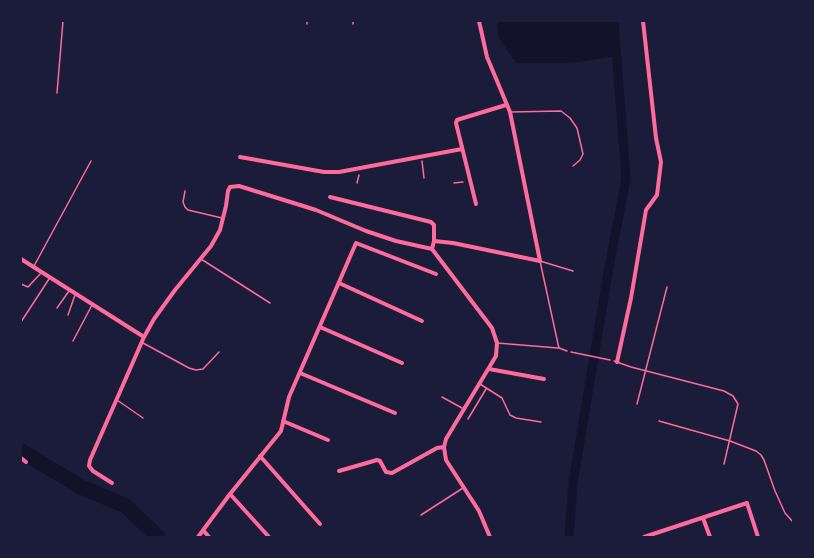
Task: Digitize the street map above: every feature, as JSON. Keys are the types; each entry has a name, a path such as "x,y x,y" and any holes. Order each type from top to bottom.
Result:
{"street":[{"path":"434,241 540,261 510,112 487,57 479,21"},
{"path":"615,362 631,298 646,210 657,195 661,162 656,138 643,21"},
{"path":"476,204 456,123 457,120 506,105"},
{"path":"240,157 324,172 339,172 462,149"},
{"path":"112,483 93,471 89,466 90,460 144,337 175,290 211,246 220,231 228,191 230,187 239,186 316,210 396,241 432,249 492,328 497,343 496,356 444,447 446,460 479,511 490,537"},
{"path":"330,197 432,222 434,241 432,249"},
{"path":"198,537 280,431 289,397 356,243 436,273"},
{"path":"21,259 144,337"},
{"path":"339,283 422,321"},
{"path":"320,327 402,363"},
{"path":"489,369 544,379"},
{"path":"300,373 395,413"},
{"path":"283,421 328,440"},
{"path":"339,471 377,460 386,472 392,473 437,448 444,447"},
{"path":"260,456 320,524"},
{"path":"21,458 26,462"},
{"path":"230,494 269,537"},
{"path":"644,537 660,535 747,503 758,537"},
{"path":"703,518 710,537"},
{"path":"203,530 209,537"}],"lane":[{"path":"57,93 63,21"},
{"path":"510,112 561,111 570,118 577,128 584,154 573,166"},
{"path":"33,267 91,161"},
{"path":"185,191 183,202 188,210 223,218"},
{"path":"201,259 270,303"},
{"path":"540,261 573,272"},
{"path":"540,261 559,348"},
{"path":"21,284 28,287 42,273"},
{"path":"21,322 50,278"},
{"path":"637,404 667,287"},
{"path":"57,308 69,290"},
{"path":"68,315 76,294"},
{"path":"73,341 93,304"},
{"path":"142,342 196,370 203,369 219,352"},
{"path":"497,343 559,348 567,351"},
{"path":"615,362 724,391 733,396 738,404 724,464"},
{"path":"480,383 502,398 510,415 541,422"},
{"path":"468,419 486,388"},
{"path":"442,397 464,409"},
{"path":"117,400 142,417"},
{"path":"659,421 730,441 756,451 761,455 785,513 793,522"},
{"path":"421,514 464,487"}],"path":[{"path":"422,158 424,178"},
{"path":"357,183 360,168"},
{"path":"454,183 470,181"},
{"path":"567,351 615,362"}],"shaded area":[{"path":"497,21 614,21 617,56 570,63 516,63 499,38"}],"waterway":[{"path":"569,537 573,483 626,179 614,21"},
{"path":"21,451 81,487 126,506 158,537"}]}
